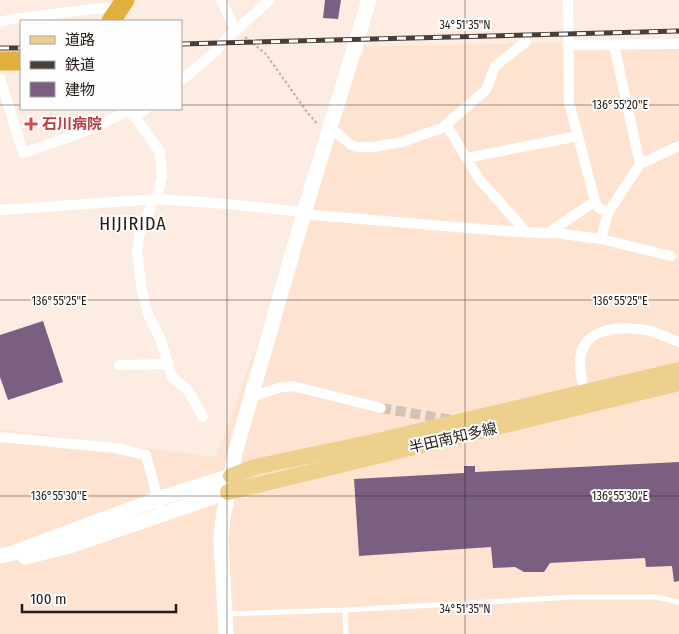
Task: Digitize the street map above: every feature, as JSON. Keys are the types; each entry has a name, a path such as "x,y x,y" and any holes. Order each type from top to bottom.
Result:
{"highway":[{"path":"0,61 20,61"}],"main road":[{"name":"半田南知多線","path":"229,484 255,467 679,370"},
{"name":"半田南知多線","path":"229,484 679,383"}],"street":[{"path":"222,0 236,31"},
{"path":"182,80 270,0"},
{"path":"226,634 221,540 229,484 251,397 304,213 325,127 369,0"},
{"path":"568,0 569,102 595,200 598,207 608,213"},
{"path":"0,22 115,8"},
{"path":"325,127 357,147 373,147 402,142 442,128 486,90 495,66 526,42"},
{"path":"567,45 679,44"},
{"path":"614,45 640,164"},
{"path":"0,78 3,95 23,153 76,134 87,132 129,112 160,152 162,176 155,199 139,236 138,268 148,314 160,338 172,377 187,389 203,417"},
{"path":"446,124 479,179 527,233"},
{"path":"467,158 578,136"},
{"path":"601,239 608,213 640,164 679,146"},
{"path":"0,210 155,199 238,205 304,213 527,233 548,233 601,239 671,256"},
{"path":"548,233 595,200"},
{"path":"582,381 581,352 584,345 599,333 611,330 640,329 652,331 679,342"},
{"path":"119,365 169,364"},
{"path":"251,397 282,387 292,386 382,408"},
{"path":"0,437 115,448 146,455 160,506"},
{"path":"0,556 229,484"},
{"path":"0,562 70,546 160,506"}],"lane":[{"path":"224,614 345,610 574,597 655,597 679,602"},
{"path":"345,610 346,634"}],"path":[{"path":"236,31 266,54 307,112 325,127"}],"shaded area":[{"path":"679,40 679,634 0,634 0,429 216,457 365,47"}],"building":[{"path":"325,0 341,0 338,19 323,18"},
{"path":"43,321 63,382 8,400 0,377 0,335"},
{"path":"679,462 679,581 674,582 672,566 646,567 645,558 550,563 544,572 524,572 515,567 493,568 491,547 359,556 354,479 464,473 464,466 475,466 475,472"}],"tunnel":[{"path":"381,408 452,420"}],"railway":[{"path":"182,44 679,31"},
{"path":"0,48 20,48"}],"place":[{"name":"石川病院","path":"31,124"}],"district":[{"name":"HIJIRIDA","path":"133,224"}]}
